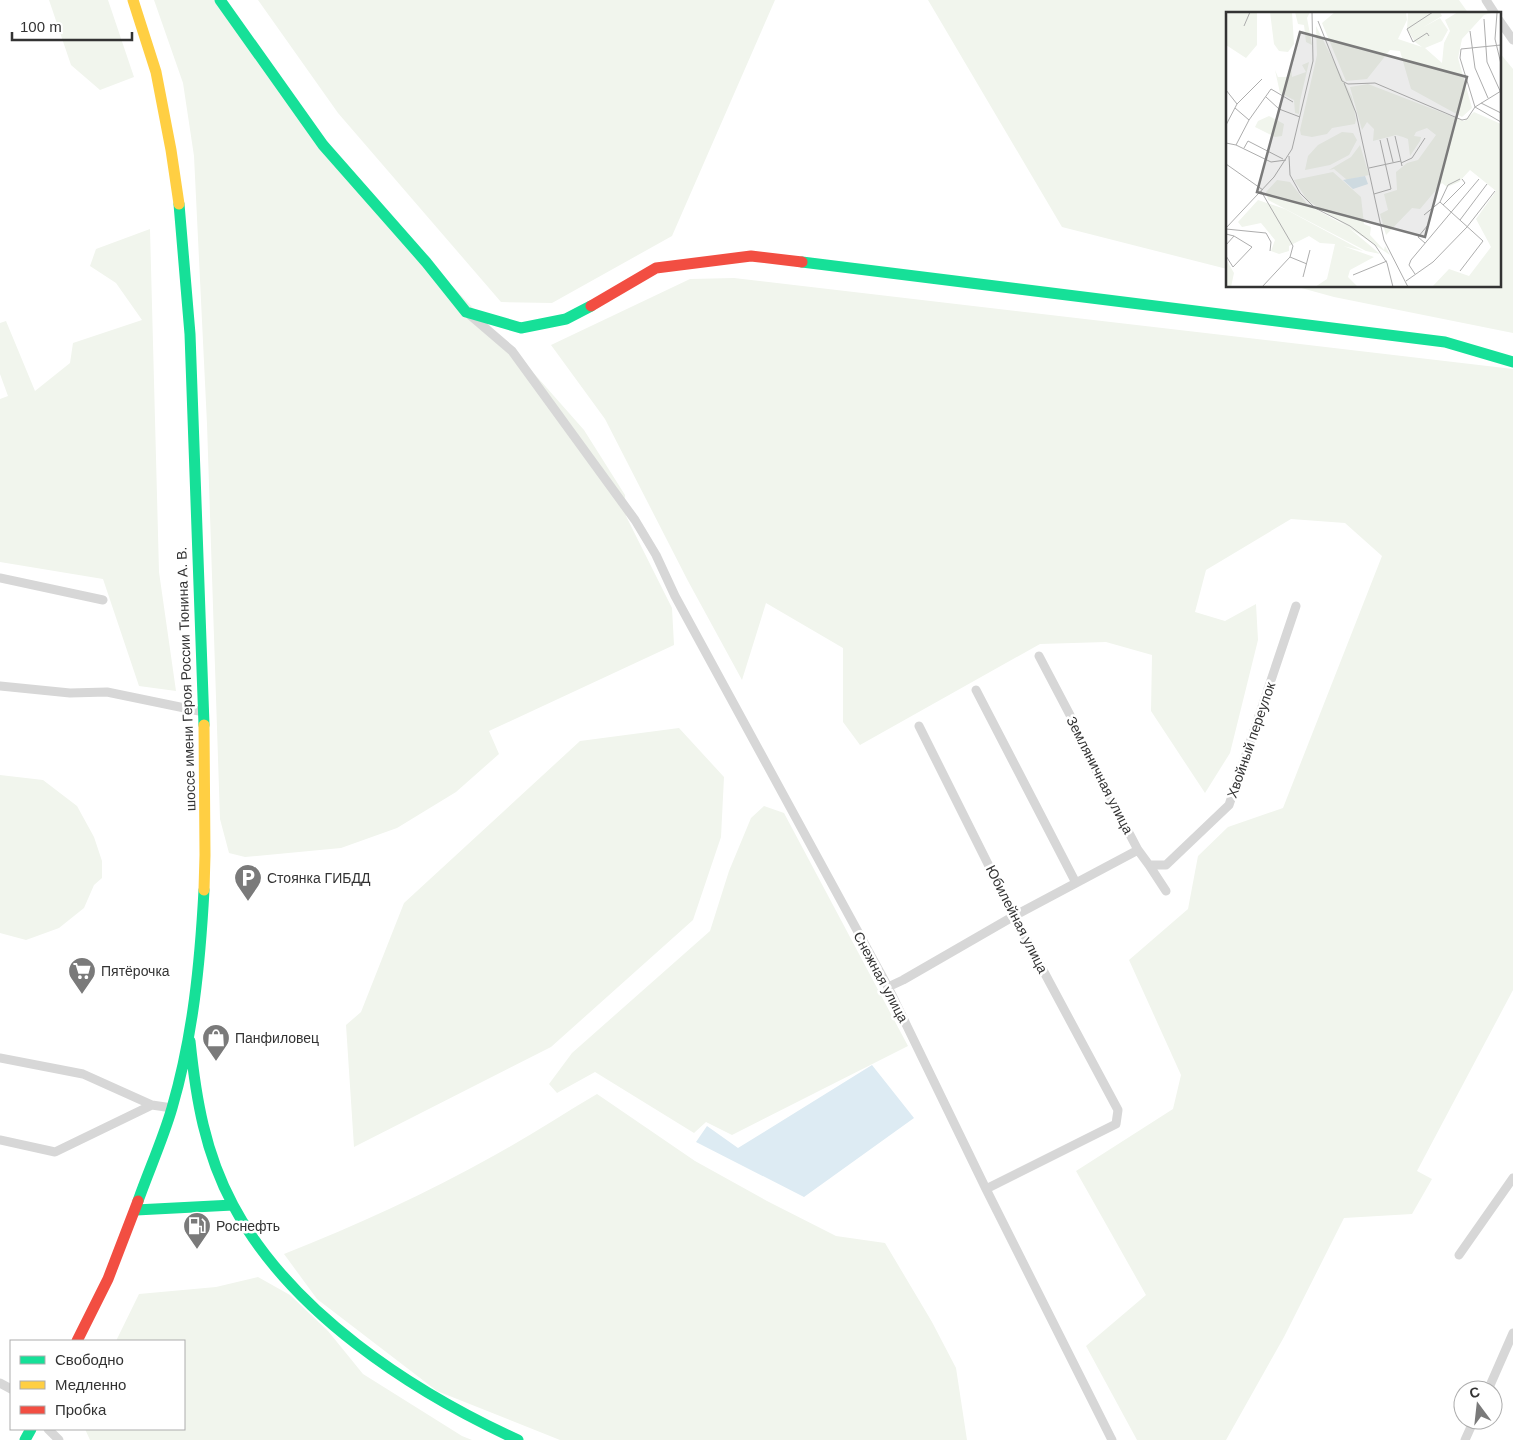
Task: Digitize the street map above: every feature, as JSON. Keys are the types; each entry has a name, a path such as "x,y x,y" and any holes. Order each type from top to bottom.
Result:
{"main road":[{"name":"шоссе имени Героя России Тюнина А. В.","path":"78,1340 108,1279 136,1210 172,1108 190,1033 196,995 201,950 205,855 204,712 190,334 180,210 156,72 133,0"},
{"path":"220,0 323,145 426,262 466,312 521,328 566,319 656,268 751,256 1445,342 1513,362"},
{"path":"190,1033 196,1100 203,1128 233,1205 259,1247 309,1304 366,1351 429,1394 474,1420 518,1440"},
{"path":"136,1210 233,1205"}],"street":[{"path":"1486,0 1494,12"},
{"path":"1500,21 1513,40"},
{"name":"Снежная улица","path":"466,312 512,351 635,520 656,555 675,596 888,987 986,1189 1112,1440"},
{"path":"0,578 103,600"},
{"name":"Хвойный переулок","path":"1149,865 1166,865 1229,805 1296,606"},
{"name":"Земляничная улица","path":"1039,656 1138,850 1166,891"},
{"path":"0,686 70,693 107,692 204,712"},
{"path":"976,690 1076,883"},
{"name":"Юбилейная улица","path":"919,726 1014,916 1118,1110 1116,1124 986,1189"},
{"path":"888,987 1014,916 1138,850"},
{"path":"0,1058 83,1074 152,1105 172,1108"},
{"path":"0,1140 55,1152 152,1105"},
{"path":"1458,1255 1513,1178"},
{"path":"1492,1380 1513,1333"},
{"path":"49,1430 59,1440"}],"shaded area":[{"path":"49,0 108,0 134,77 100,90 71,65"},
{"path":"154,0 216,0 322,148 523,361 584,430 625,495 626,516 672,608 674,645 489,731 499,754 456,792 397,828 341,848 245,857 229,853 220,819 207,424 194,156 183,83"},
{"path":"258,0 775,0 672,236 552,303 501,302 338,113"},
{"path":"928,0 1459,0 1468,12 1226,12 1226,269 1062,227"},
{"path":"1500,53 1513,69 1513,333 1334,297 1301,288 1500,288"},
{"path":"150,229 159,572 176,691 139,686 103,579 0,562 0,399 8,396 0,374 0,323 6,321 35,391 70,363 73,343 142,320 116,283 90,266 96,249"},
{"path":"734,278 1513,369 1513,990 1417,1171 1432,1179 1412,1214 1344,1218 1284,1337 1226,1440 1137,1440 1086,1346 1146,1295 1076,1171 1173,1109 1181,1075 1129,960 1188,909 1198,856 1228,827 1283,808 1382,556 1345,523 1291,519 1206,570 1195,612 1225,621 1256,604 1258,640 1230,753 1205,793 1151,711 1152,655 1106,642 1040,644 860,745 843,722 843,648 766,603 742,680 688,581 605,419 551,345 690,279"},
{"path":"679,728 724,777 721,837 693,920 551,1047 354,1147 346,1025 361,1012 404,903 580,741"},
{"path":"0,775 43,780 77,806 94,837 102,861 102,878 94,885 84,908 59,928 26,940 0,933"},
{"path":"764,806 784,813 908,1046 732,1135 706,1122 694,1133 595,1072 557,1093 549,1084 572,1053 710,931 729,871 751,818"},
{"path":"872,1065 914,1118 804,1197 696,1142 707,1126 738,1148"},
{"path":"597,1094 695,1161 767,1201 836,1236 885,1243 932,1322 956,1368 967,1440 560,1440 437,1391 317,1299 284,1254 365,1220 444,1182 508,1148"},
{"path":"258,1277 290,1295 328,1331 363,1374 462,1436 472,1440 90,1440 85,1430 185,1430 185,1340 116,1340 139,1294 216,1287"}],"traffic: fast":[{"path":"220,0 323,145 426,262 466,312 521,328 566,319 591,306"},
{"path":"179,204 190,334 204,725"},
{"path":"802,262 1445,342 1513,362"},
{"path":"138,1201 168,1120 185,1054 198,973 204,890"},
{"path":"190,1041 199,1105 215,1166 233,1205 257,1244 287,1280 320,1313 357,1344 436,1398 518,1440"},
{"path":"136,1210 233,1205"},
{"path":"25,1440 30,1430"}],"traffic: slow":[{"path":"133,0 156,72 179,204"},
{"path":"204,725 204,890"}],"traffic: jam":[{"path":"591,306 656,268 751,256 802,262"},
{"path":"78,1340 108,1279 138,1201"}],"place":[{"name":"Стоянка ГИБДД","path":"248,902"},
{"name":"Пятёрочка","path":"82,995"},
{"name":"Панфиловец","path":"216,1062"},
{"name":"Роснефть","path":"197,1250"}]}
